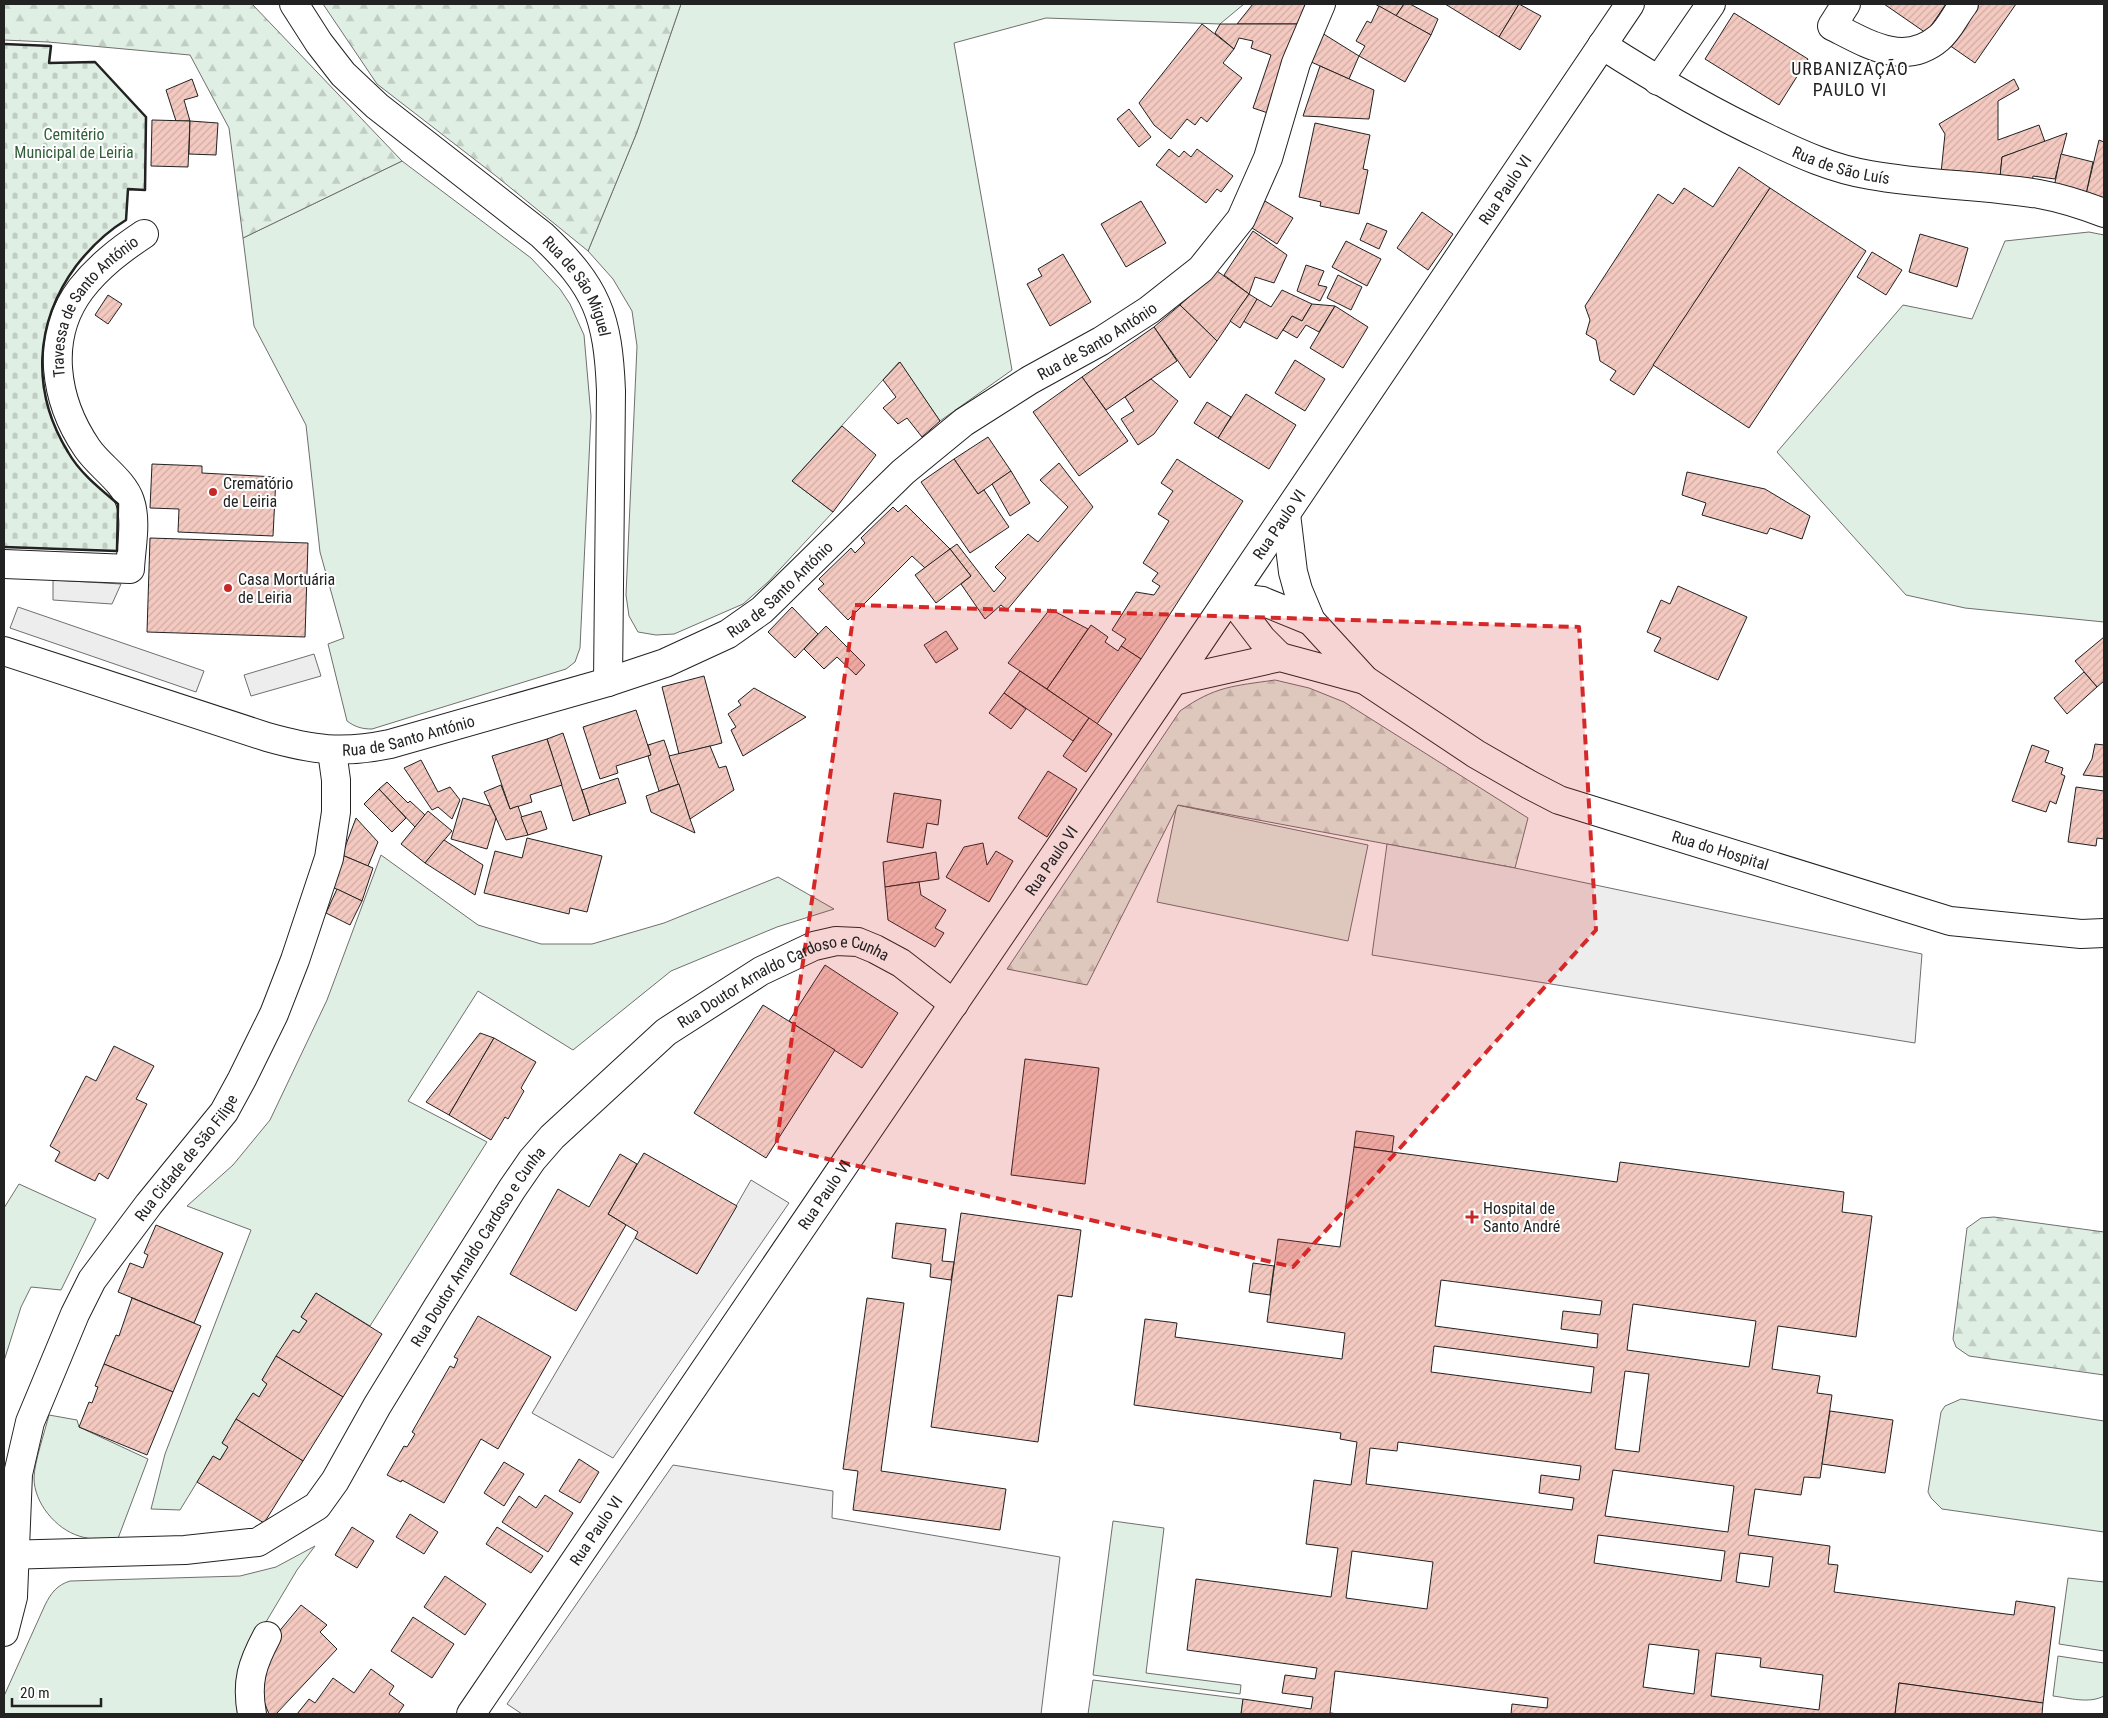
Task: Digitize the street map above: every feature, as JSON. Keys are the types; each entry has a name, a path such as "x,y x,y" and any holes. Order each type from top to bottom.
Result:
{"street":[{"name":"Rua de São Miguel","path":"294,4 319,43 343,74 377,106 542,235 580,275 595,300 604,325 610,353 608,682"},
{"name":"Rua de Santo António","path":"4,651 267,737 303,747 332,750 365,749 390,744 608,682 697,650 728,634 762,610 903,472 964,422 1030,380 1101,341 1149,310 1201,269 1241,219 1264,167 1296,63 1321,4"},
{"name":"Rua Paulo VI","path":"471,1714 1230,597 1630,4"},
{"path":"1658,81 1711,4"},
{"path":"1846,4 1832,26 1881,48 1908,53 1921,51 1940,38 1964,4"},
{"name":"Rua de São Luís","path":"1602,45 1658,81 1738,124 1796,152 1835,167 1888,178 2040,194 2068,200 2104,213"},
{"name":"Travessa de Santo António","path":"4,564 130,569 133,513 129,499 123,488 88,450 72,423 62,399 58,377 59,353 60,333 81,290 111,258 144,234"},
{"name":"Rua do Hospital","path":"1286,514 1293,572 1298,590 1311,621 1365,680 1476,754 1530,785 1560,800 1950,921 2081,934 2104,933"},
{"name":"Rua do Hospital","path":"1230,597 1262,601 1311,621"},
{"name":"Rua do Hospital","path":"1230,597 1262,639 1280,656 1365,680"},
{"name":"Rua do Hospital","path":"1173,681 1280,656"},
{"name":"Rua Cidade de São Filipe","path":"4,1632 13,1596 9,1554 18,1474 30,1422 75,1314 92,1280 119,1243 224,1112 274,1014 295,960 329,858 336,812 336,780 332,750"},
{"name":"Rua Doutor Arnaldo Cardoso e Cunha","path":"9,1554 185,1550 258,1542 317,1506 336,1481 377,1406 437,1308 512,1189 537,1155 552,1137 666,1032 761,971 814,946 836,941 858,942 875,948 901,962 954,1004"},
{"path":"252,1714 248,1687 256,1657 266,1636"}],"highlighted area":[{"path":"855,605 1579,627 1596,930 1293,1267 776,1147"}],"green space":[{"path":"4,4 252,4 402,161 243,238 229,128 190,55 48,42 4,40"},
{"path":"323,4 681,4 637,132 588,251 496,176 377,84"},
{"path":"681,4 1244,4 1220,24 1046,18 954,43 1012,370 940,421 899,362 792,481 833,512 768,582 743,604 674,634 656,635 638,632 629,616 626,595 637,346 632,311 613,279 588,251 637,132"},
{"name":"Cemitério Municipal de Leiria","path":"4,44 51,46 49,63 95,62 146,117 145,190 128,190 126,220 105,235 93,247 76,266 62,288 45,334 42,358 43,382 48,406 56,429 78,467 118,504 117,551 4,547"},
{"path":"402,161 531,258 560,289 570,304 584,335 591,416 580,648 575,662 566,669 368,729 347,721 328,644 344,638 320,552 306,425 254,326 243,238"},
{"path":"2089,232 2104,235 2104,622 1965,608 1906,595 1777,452 1903,305 1972,319 2005,241"},
{"path":"1275,680 1309,688 1344,702 1528,818 1515,868 1178,805 1087,985 1007,969 1180,711 1204,696 1225,688"},
{"path":"1177,805 1368,845 1348,941 1157,902"},
{"path":"381,855 478,925 541,944 592,944 664,923 778,877 834,909 777,927 671,971 573,1050 478,991 408,1101 487,1142 370,1326 316,1293 301,1317 307,1321 299,1333 293,1330 262,1380 267,1384 259,1397 253,1393 222,1443 228,1447 220,1460 213,1456 180,1510 151,1509 165,1454 251,1230 187,1206 233,1165 270,1120 327,1000"},
{"path":"19,1184 96,1219 61,1290 31,1287 21,1307 4,1361 4,1208"},
{"path":"1994,1217 2104,1232 2104,1375 1969,1356 1956,1347 1953,1339 1967,1228 1981,1218"},
{"path":"1961,1399 2104,1421 2104,1532 1942,1509 1928,1492 1941,1412 1945,1406"},
{"path":"49,1415 77,1420 79,1427 148,1459 117,1541 98,1540 70,1533 48,1514 42,1505 35,1487 34,1472"},
{"path":"1113,1521 1164,1528 1146,1673 1241,1685 1240,1694 1093,1675"},
{"path":"315,1546 297,1570 260,1632 246,1714 4,1714 4,1696 45,1605 52,1593 61,1585 70,1581 240,1576 276,1567"},
{"path":"2068,1578 2104,1582 2104,1651 2059,1644"},
{"path":"2058,1656 2104,1663 2104,1696 2085,1700 2053,1696"},
{"path":"1093,1680 1243,1699 1241,1714 1088,1714"}],"shaded area":[{"path":"53,580 121,584 112,604 53,600"},
{"path":"18,607 204,671 196,692 10,628"},
{"path":"314,654 321,676 251,696 244,675"},
{"path":"1387,844 1515,868 1922,954 1915,1043 1372,955"},
{"path":"751,1180 789,1203 613,1458 532,1413 635,1238 697,1274"},
{"path":"673,1465 833,1491 832,1518 1060,1557 1041,1714 522,1714 507,1704"}],"building":[{"path":"1253,4 1307,4 1298,24 1237,24"},
{"path":"1375,4 1404,4 1396,16"},
{"path":"1404,4 1410,4 1438,19 1431,35 1396,16"},
{"path":"1445,4 1519,4 1499,37"},
{"path":"1519,4 1541,16 1520,50 1499,37"},
{"path":"1884,4 1946,4 1926,33"},
{"path":"1978,4 2016,4 1975,63 1949,45"},
{"path":"1379,6 1431,35 1405,82 1359,56 1365,46 1356,41 1367,21 1371,23"},
{"path":"1734,13 1808,59 1779,105 1705,59"},
{"path":"1202,24 1234,49 1223,63 1242,78 1207,122 1201,117 1195,125 1187,119 1171,139 1154,125 1139,103"},
{"path":"1220,24 1298,24 1271,114 1253,108 1271,55 1251,48 1253,41 1239,38 1234,49 1215,33"},
{"path":"1322,33 1359,56 1349,79 1309,61"},
{"path":"1320,66 1374,90 1369,119 1303,116"},
{"path":"192,79 198,96 184,100 190,121 176,121 166,90"},
{"path":"2014,79 2019,89 1998,101 1998,140 2039,125 2045,142 2002,157 2000,177 1941,173 1945,134 1939,124"},
{"path":"1129,109 1151,137 1139,147 1117,119"},
{"path":"152,120 190,121 188,167 151,166"},
{"path":"190,121 218,123 216,155 189,154"},
{"path":"1315,123 1370,135 1363,169 1368,170 1359,214 1320,206 1321,202 1299,197"},
{"path":"2067,133 2055,179 2033,176 2032,183 2000,177 2002,157"},
{"path":"2099,140 2104,142 2104,198 2086,194"},
{"path":"1169,149 1179,157 1184,151 1191,157 1197,149 1233,176 1221,192 1217,189 1206,203 1156,165"},
{"path":"2061,154 2093,162 2086,194 2054,187"},
{"path":"1739,167 1770,188 1634,395 1610,380 1616,371 1600,361 1596,340 1586,334 1590,320 1585,306 1658,194 1673,204 1684,188 1713,207"},
{"path":"1770,188 1866,251 1749,428 1653,365"},
{"path":"1141,201 1166,243 1126,267 1101,224"},
{"path":"1265,201 1293,218 1277,244 1249,226"},
{"path":"1422,212 1453,234 1428,270 1397,248"},
{"path":"1367,223 1387,231 1379,249 1360,240"},
{"path":"1253,231 1287,255 1274,283 1255,277 1249,294 1224,275"},
{"path":"1920,234 1968,248 1957,287 1909,272"},
{"path":"1346,241 1381,259 1367,286 1332,267"},
{"path":"1872,252 1902,270 1886,295 1857,277"},
{"path":"1063,254 1091,302 1050,326 1027,284 1042,276 1038,269"},
{"path":"1306,265 1324,271 1318,285 1327,287 1320,301 1297,291"},
{"path":"1217,271 1249,294 1217,341 1180,305"},
{"path":"1338,275 1362,287 1351,310 1327,298"},
{"path":"1282,290 1312,304 1302,321 1292,316 1277,339 1243,321 1257,299 1271,307"},
{"path":"1249,294 1257,299 1240,328 1230,321"},
{"path":"108,295 122,304 108,324 95,315"},
{"path":"1312,304 1335,306 1319,332 1306,325 1297,338 1283,330 1292,316 1302,321"},
{"path":"1180,305 1217,341 1190,378 1154,327"},
{"path":"1335,306 1368,327 1343,368 1310,348"},
{"path":"1154,327 1177,361 1106,410 1082,377"},
{"path":"1295,360 1325,379 1305,411 1275,393"},
{"path":"900,362 940,421 922,437 907,418 898,424 883,408 896,397 883,380"},
{"path":"1082,377 1128,441 1079,476 1033,412"},
{"path":"1151,379 1178,401 1154,434 1138,445 1121,419 1134,411 1125,397"},
{"path":"1246,394 1296,425 1269,469 1218,438"},
{"path":"1207,402 1231,417 1218,438 1194,423"},
{"path":"842,426 876,455 833,512 792,481"},
{"path":"988,437 1011,471 978,494 954,459"},
{"path":"954,459 978,494 984,490 1009,527 970,553 921,482"},
{"path":"1177,459 1243,501 1141,659 1121,646 1126,639 1112,630 1136,592 1154,595 1160,586 1152,581 1158,573 1143,563 1169,521 1158,514 1173,491 1161,483"},
{"path":"1059,463 1093,507 1007,610 1001,605 985,619 961,584 971,576 950,549 957,544 994,592 1006,578 995,567 1028,534 1038,542 1068,507 1040,480"},
{"name":"Crematório de Leiria","path":"152,464 202,466 202,473 276,477 273,536 178,532 179,509 150,508"},
{"path":"1011,471 1030,503 1010,516 992,484"},
{"path":"1687,472 1765,489 1810,516 1802,539 1770,528 1767,534 1702,515 1706,503 1682,495"},
{"path":"906,505 950,549 925,568 912,556 848,620 818,589 824,584 819,579 851,548 855,553 865,543 861,538 893,507 898,512"},
{"name":"Casa Mortuária de Leiria","path":"150,538 308,543 305,637 147,632"},
{"path":"950,549 971,576 936,603 915,575"},
{"path":"1678,586 1747,617 1718,680 1654,651 1661,638 1647,632 1661,600 1670,604"},
{"path":"792,607 818,634 795,658 768,632"},
{"path":"1050,609 1088,629 1047,689 1008,663"},
{"path":"1091,625 1108,637 1105,642 1118,651 1121,646 1141,659 1097,724 1047,689"},
{"path":"826,626 865,665 856,675 837,657 824,669 804,649"},
{"path":"946,631 958,649 936,663 924,645"},
{"path":"2104,637 2104,681 2097,687 2075,661"},
{"path":"1020,671 1089,718 1073,741 1004,693"},
{"path":"2084,672 2097,687 2067,714 2054,698"},
{"path":"704,676 722,743 679,754 662,687"},
{"path":"754,688 806,717 743,756 731,730 736,727 728,714 741,705 738,701"},
{"path":"1004,693 1026,709 1011,729 989,713"},
{"path":"636,710 651,755 616,766 618,773 600,779 583,727"},
{"path":"1089,718 1112,734 1086,772 1063,756"},
{"path":"563,733 590,815 573,821 547,739"},
{"path":"547,739 562,785 530,795 532,802 510,809 492,756"},
{"path":"664,740 679,784 659,791 648,756 651,755 648,745"},
{"path":"2095,744 2104,745 2104,777 2083,775 2092,759"},
{"path":"2032,745 2049,751 2045,762 2063,768 2061,774 2065,776 2056,804 2050,801 2046,812 2012,801"},
{"path":"710,746 719,768 726,766 734,790 690,819 669,756"},
{"path":"421,760 438,792 450,787 460,800 452,819 438,807 432,810 404,768"},
{"path":"1048,771 1077,789 1047,837 1018,818"},
{"path":"618,778 626,803 590,815 582,790"},
{"path":"387,782 408,803 410,801 425,815 415,827 379,789"},
{"path":"679,784 695,833 651,812 646,796"},
{"path":"501,785 510,809 518,806 528,835 506,840 484,792"},
{"path":"2076,787 2104,791 2104,839 2097,838 2096,846 2068,842"},
{"path":"379,789 406,818 392,832 364,804"},
{"path":"894,793 941,800 938,825 927,823 923,848 887,842"},
{"path":"463,798 490,806 496,818 487,849 451,839"},
{"path":"428,811 452,831 425,863 401,844"},
{"path":"541,811 547,829 528,835 521,817"},
{"path":"356,818 378,842 368,866 342,855"},
{"path":"527,838 602,856 587,912 570,908 569,914 484,893 495,851 522,858"},
{"path":"444,840 483,865 475,895 425,863"},
{"path":"983,843 987,865 996,851 1013,861 989,902 946,877 964,847"},
{"path":"936,852 939,879 885,887 883,862"},
{"path":"342,855 373,868 362,901 330,886"},
{"path":"919,882 921,895 946,910 935,928 944,933 935,947 888,920 885,887"},
{"path":"337,889 362,901 350,925 326,913"},
{"path":"825,965 898,1013 862,1068 789,1021"},
{"path":"763,1005 835,1050 766,1158 694,1113"},
{"path":"480,1033 494,1038 449,1115 426,1102"},
{"path":"494,1038 536,1062 521,1088 524,1091 508,1119 505,1117 491,1140 449,1115"},
{"path":"114,1046 154,1066 136,1099 147,1104 108,1179 99,1173 95,1181 55,1161 60,1152 50,1146 86,1076 96,1081"},
{"path":"1025,1059 1099,1068 1085,1184 1011,1175"},
{"path":"1356,1131 1394,1136 1392,1152 1354,1147"},
{"path":"1354,1147 1617,1182 1620,1162 1844,1192 1842,1212 1872,1216 1856,1337 1778,1326 1772,1369 1820,1376 1817,1393 1832,1395 1820,1478 1804,1477 1801,1495 1755,1489 1748,1535 1830,1546 1828,1564 1838,1565 1834,1592 2014,1615 2016,1601 2055,1607 2043,1703 1899,1683 1895,1714 1511,1714 1512,1704 1547,1708 1548,1698 1335,1671 1330,1713 1339,1714 1241,1714 1243,1699 1311,1709 1313,1697 1282,1693 1285,1675 1315,1679 1317,1668 1187,1650 1196,1579 1331,1597 1338,1548 1306,1544 1314,1480 1351,1485 1357,1442 1340,1439 1341,1433 1134,1405 1145,1319 1177,1323 1175,1337 1342,1359 1345,1333 1267,1322 1278,1239 1340,1247","holes":["1441,1280 1602,1301 1600,1315 1563,1311 1561,1329 1598,1334 1597,1348 1435,1326","1633,1304 1756,1321 1749,1367 1627,1350","1434,1346 1594,1367 1591,1393 1431,1372","1625,1371 1649,1374 1639,1452 1615,1449","1398,1442 1581,1466 1579,1480 1541,1475 1539,1493 1574,1498 1572,1510 1366,1484 1370,1448 1397,1451","1613,1470 1734,1486 1728,1532 1605,1516","1598,1535 1725,1551 1721,1581 1594,1563","1352,1551 1433,1562 1427,1609 1346,1598","1740,1553 1773,1557 1769,1587 1736,1582","1649,1644 1699,1650 1694,1694 1643,1687","1716,1653 1761,1658 1760,1667 1823,1675 1819,1710 1711,1696"]},
{"path":"644,1153 737,1206 697,1274 635,1238 638,1232 608,1214"},
{"path":"620,1154 637,1164 608,1214 626,1225 576,1311 510,1274 558,1189 589,1207"},
{"path":"961,1213 1081,1230 1072,1297 1058,1295 1038,1442 931,1427"},
{"path":"896,1223 946,1229 942,1261 954,1262 951,1280 930,1277 931,1264 892,1258"},
{"path":"156,1225 223,1253 194,1323 118,1292 130,1263 143,1268 148,1255 144,1253"},
{"path":"1253,1263 1274,1266 1270,1295 1249,1292"},
{"path":"316,1293 382,1334 343,1397 276,1356 293,1330 299,1333 307,1321 301,1317"},
{"path":"132,1298 201,1326 173,1392 104,1364 116,1335 119,1336"},
{"path":"867,1298 904,1303 881,1471 1006,1489 1000,1530 853,1510 858,1471 843,1469"},
{"path":"478,1316 551,1357 498,1449 481,1439 444,1503 402,1480 401,1482 387,1475 404,1446 407,1447 415,1434 412,1432 450,1366 454,1368 458,1359 454,1357"},
{"path":"276,1356 343,1397 303,1461 236,1419 253,1393 259,1397 267,1384 262,1380"},
{"path":"104,1364 173,1392 147,1455 79,1427 89,1402 92,1403 98,1387 95,1386"},
{"path":"1830,1411 1893,1420 1885,1473 1822,1464"},
{"path":"236,1419 303,1461 264,1523 197,1482 213,1456 220,1460 228,1447 222,1443"},
{"path":"579,1459 599,1472 580,1503 559,1491"},
{"path":"504,1462 524,1474 504,1506 484,1493"},
{"path":"545,1495 573,1513 548,1552 502,1522 519,1496 536,1508"},
{"path":"410,1514 438,1532 424,1554 396,1537"},
{"path":"352,1527 374,1541 357,1568 335,1555"},
{"path":"497,1527 543,1556 531,1573 486,1544"},
{"path":"445,1576 486,1604 465,1635 424,1607"},
{"path":"301,1605 327,1625 320,1632 337,1649 276,1714 269,1714 260,1692 272,1640"},
{"path":"413,1617 454,1644 432,1678 391,1651"},
{"path":"371,1669 394,1686 389,1694 404,1705 398,1714 297,1714 309,1699 315,1703 333,1678 354,1693"},
{"path":"1899,1683 2043,1703 2042,1714 1895,1714"}],"wall":[{"path":"4,44 51,46 49,63 95,62 146,117 145,190 128,189 126,220 105,235 93,247 76,266 62,288 45,334 42,358 43,382 48,406 56,429 78,467 118,504 117,551 4,547"}],"place":[{"name":"Crematório de Leiria","path":"213,492"},
{"name":"Casa Mortuária de Leiria","path":"228,588"},
{"name":"Hospital de Santo André","path":"1472,1217"}],"district":[{"name":"URBANIZAÇÃO PAULO VI","path":"1850,78"}]}
